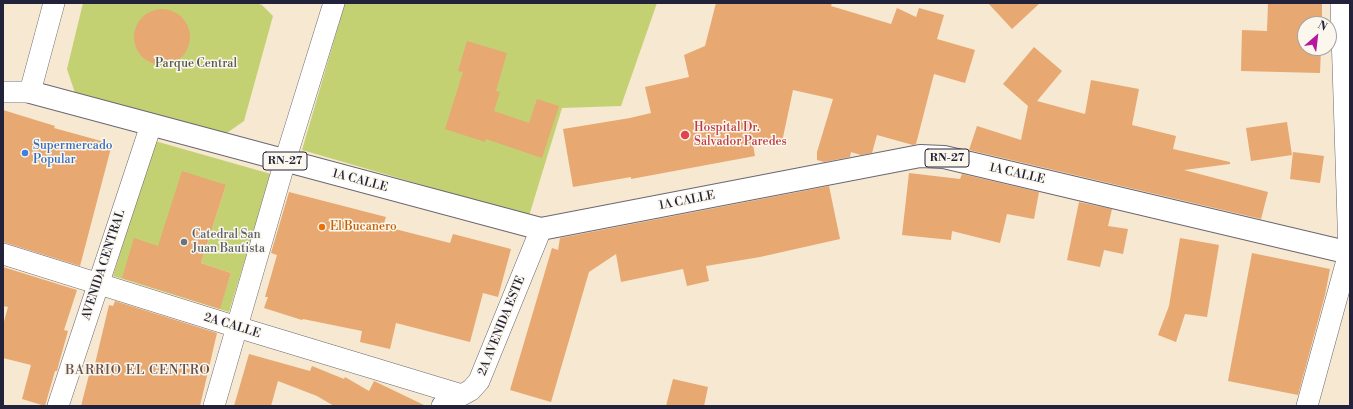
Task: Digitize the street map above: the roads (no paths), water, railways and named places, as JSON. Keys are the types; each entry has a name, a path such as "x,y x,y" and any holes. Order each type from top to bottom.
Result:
{"main road":[{"name":"1A CALLE","path":"30,92 541,229 920,156 944,157 1349,253"}],"street":[{"path":"3,92 30,92 54,3"},
{"path":"214,406 285,161 334,3"},
{"path":"1307,406 1349,253 1341,3"},
{"name":"AVENIDA CENTRAL","path":"58,406 151,124"},
{"name":"2A AVENIDA ESTE","path":"442,406 471,390 479,382 541,229"},
{"name":"2A CALLE","path":"3,254 462,395"}],"place":[{"name":"Hospital Dr. Salvador Paredes","path":"685,135"},
{"name":"Supermercado Popular","path":"25,153"},
{"name":"El Bucanero","path":"322,227"},
{"name":"Catedral San Juan Bautista","path":"184,242"}],"district":[{"name":"BARRIO EL CENTRO","path":"138,371"}],"park label":[{"name":"Parque Central","path":"196,64"}]}
